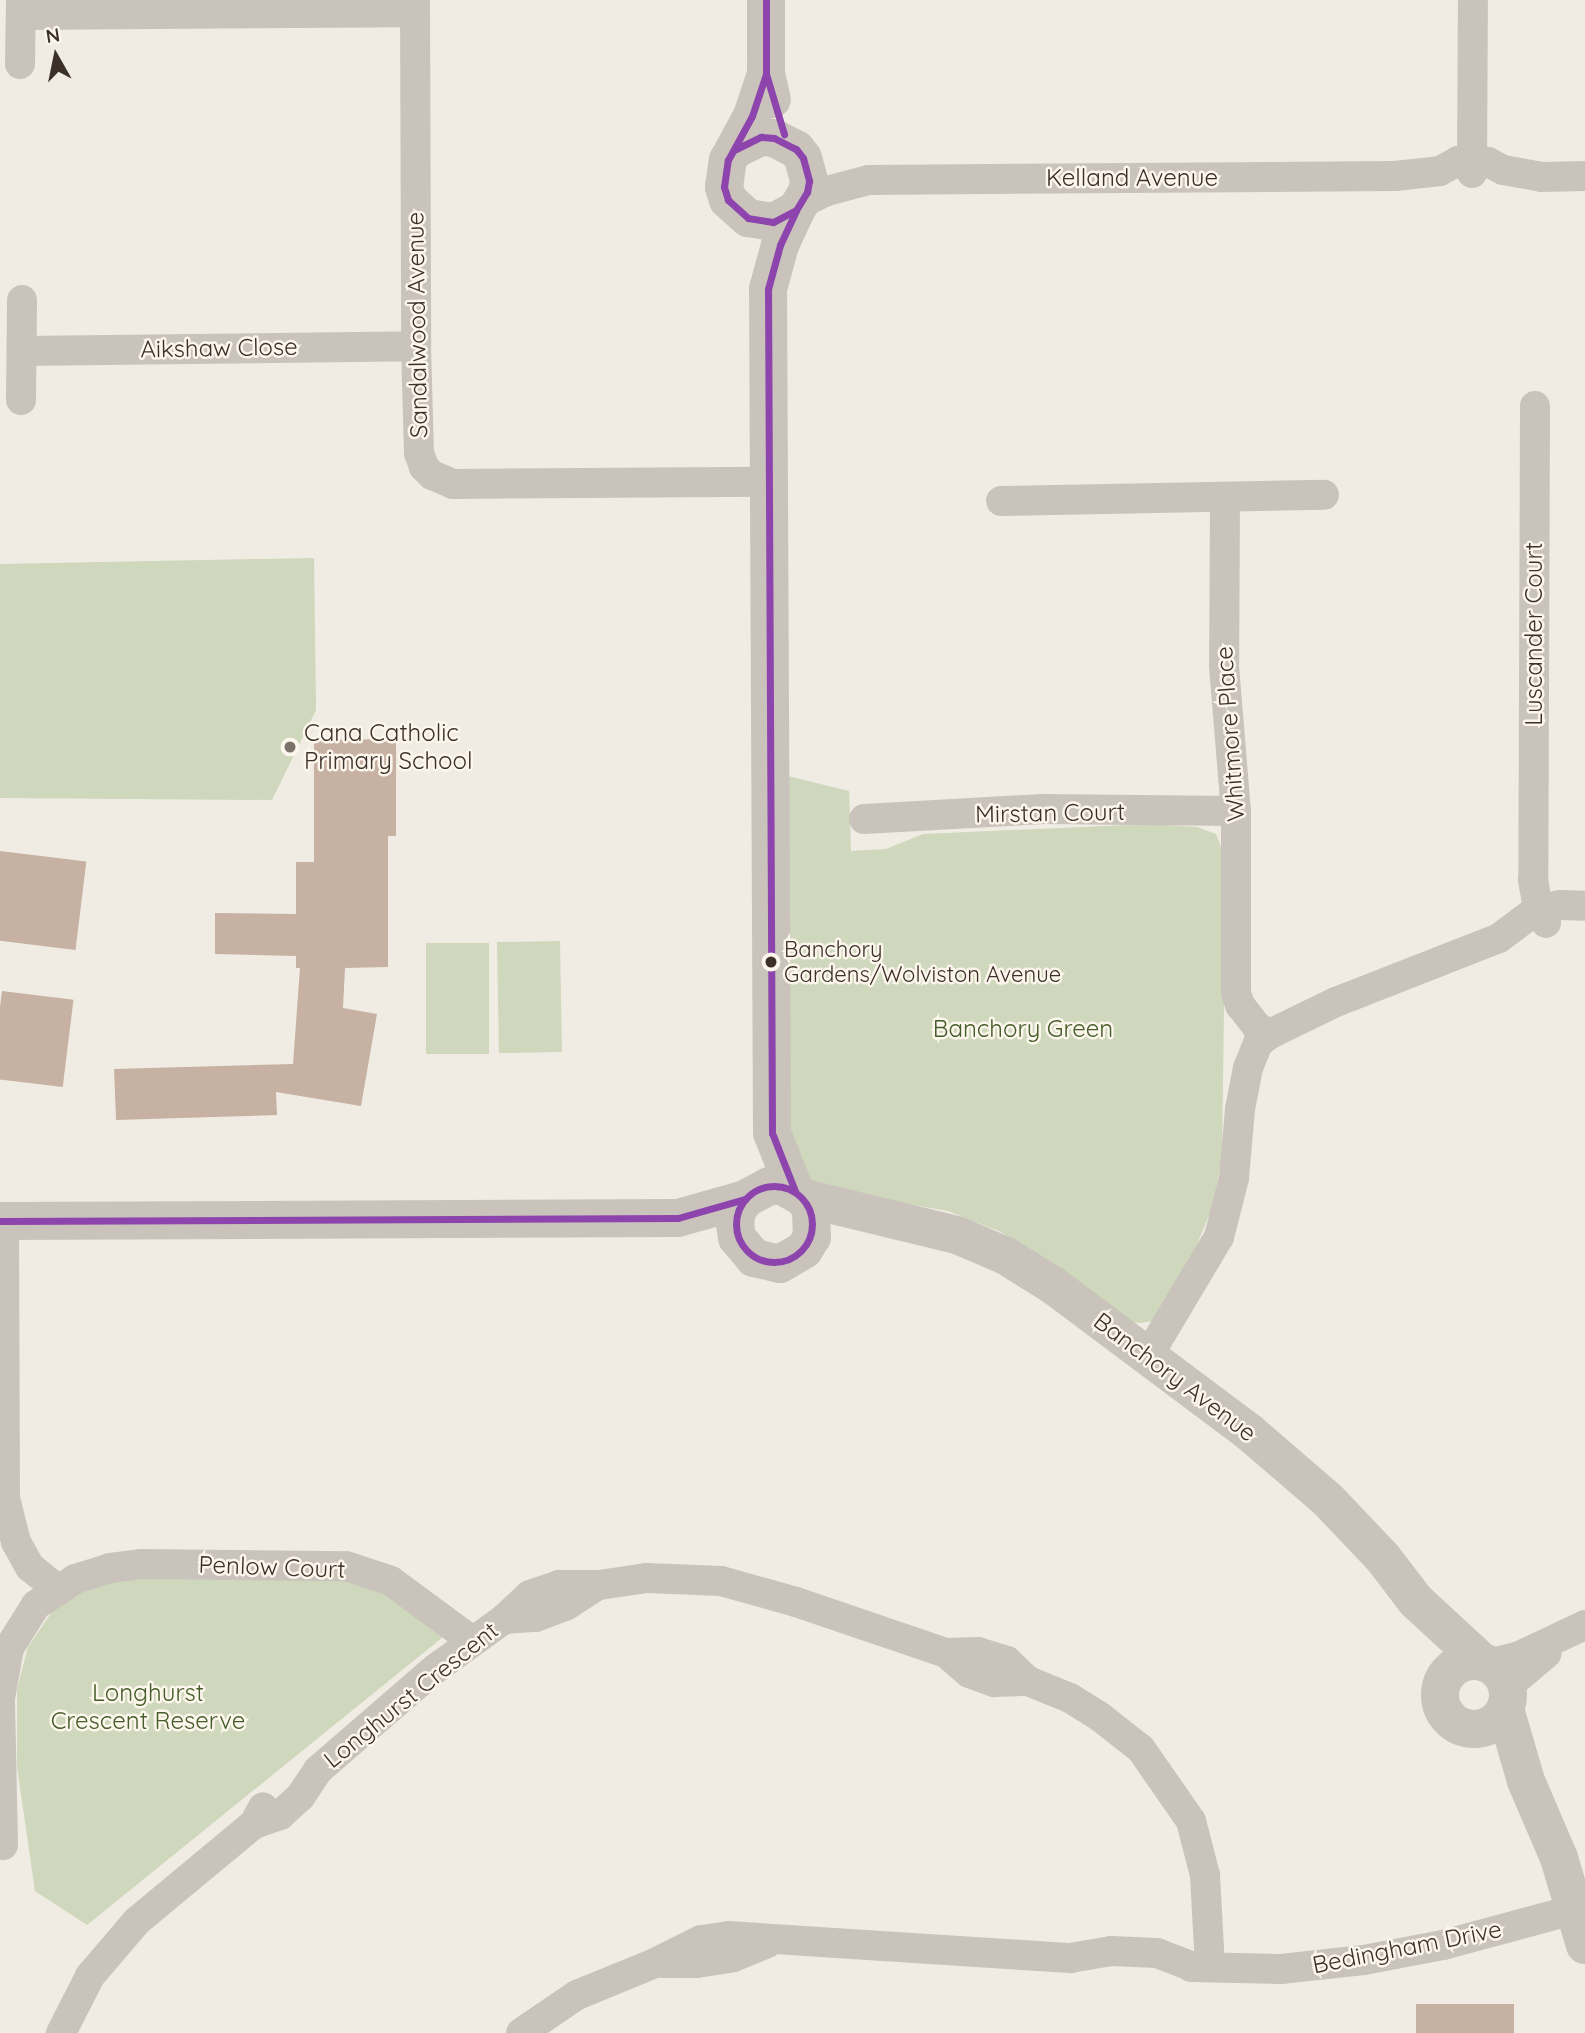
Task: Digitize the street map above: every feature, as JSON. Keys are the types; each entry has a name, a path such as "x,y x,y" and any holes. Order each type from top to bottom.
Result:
{"street":[{"path":"744,1250 735,1224 737,1211 747,1196 772,1133 768,289 780,245 809,181 803,158 792,145 776,114 766,74 766,0"},
{"path":"1473,0 1472,166 1502,185 1519,185 1541,177 1585,176"},
{"path":"20,64 21,8 415,6"},
{"name":"Sandalwood Avenue","path":"415,6 416,346 419,453 424,467 441,480 453,484 770,482"},
{"path":"766,74 752,116 723,173 724,187 755,245 768,289"},
{"path":"736,149 761,137 792,145"},
{"name":"Kelland Avenue","path":"792,145 828,169 869,180"},
{"name":"Kelland Avenue","path":"799,207 827,191 869,180 1395,176 1421,185 1443,184 1472,166"},
{"path":"737,211 760,222 785,218 799,207"},
{"path":"21,400 22,300"},
{"name":"Aikshaw Close","path":"22,351 416,346"},
{"name":"Luscander Court","path":"1535,406 1533,880 1545,913"},
{"path":"1001,501 1325,495"},
{"name":"Whitmore Place","path":"1225,497 1224,666 1236,811 1235,972 1264,1027"},
{"name":"Mirstan Court","path":"864,817 1043,809 1236,811"},
{"path":"1148,1356 1200,1273 1219,1237 1234,1178 1240,1109 1252,1054 1264,1027 1458,956 1505,948 1545,913 1585,906"},
{"path":"1545,913 1585,919"},
{"path":"772,1133 814,1223 812,1237 804,1251"},
{"path":"58,1590 30,1567 16,1542 5,1498 2,1221 678,1218 747,1196 768,1186 782,1186 799,1195"},
{"name":"Banchory Avenue","path":"799,1195 957,1235 1006,1256 1054,1286 1249,1432 1328,1500 1383,1558 1416,1601 1496,1680"},
{"path":"678,1218 744,1250 754,1258 780,1264 804,1251 890,1220"},
{"name":"Penlow Court","path":"3,1845 0,1698 9,1648 36,1605 75,1579 110,1568 141,1564 346,1566 391,1581 471,1640"},
{"name":"Longhurst Crescent","path":"61,2033 90,1976 137,1921 254,1824 267,1799 288,1783 318,1770 471,1640 504,1619 536,1617 567,1605 598,1585 647,1578 721,1581 796,1602 946,1653 969,1673 995,1682 1028,1681 1070,1698 1099,1716 1141,1749 1170,1787 1191,1821 1205,1875 1202,1967"},
{"name":"Banchory Avenue","path":"1416,1601 1443,1683"},
{"path":"1496,1680 1580,1628"},
{"path":"1526,1781 1445,1712 1441,1702 1443,1683 1454,1668 1472,1661 1496,1680 1526,1781 1559,1858 1585,1945"},
{"path":"1468,1729 1490,1726 1496,1680"},
{"name":"Bedingham Drive","path":"521,2033 577,1995 655,1963 697,1963 733,1957 772,1941 837,1942 1070,1958 1111,1972 1157,1974 1202,1967 1281,1969 1364,1960 1443,1945 1576,1909"}],"green space":[{"path":"314,558 316,710 272,800 0,798 0,564"},
{"name":"Banchory Green","path":"784,775 849,791 851,851 886,849 923,834 1149,824 1197,827 1216,834 1226,860 1222,1157 1213,1206 1178,1290 1157,1320 1141,1323 1122,1321 1001,1232 948,1211 814,1188 783,1132"},
{"path":"560,941 562,1052 499,1053 497,942"},
{"path":"426,943 489,943 489,1054 426,1054"},
{"name":"Longhurst Crescent Reserve","path":"136,1577 348,1577 390,1594 443,1637 87,1925 35,1891 17,1767 17,1689 28,1647 54,1609 88,1584"}],"building":[{"path":"396,739 396,836 388,836 388,967 345,968 343,1008 377,1014 361,1106 276,1092 277,1115 116,1120 114,1069 293,1064 300,968 296,968 296,956 215,954 215,913 296,914 296,862 314,862 314,740"},
{"path":"0,851 86,862 76,950 0,941"},
{"path":"2,991 73,1000 63,1087 0,1079"},
{"path":"1416,2004 1514,2004 1514,2033 1416,2033"}],"transit line":[{"path":"766,0 766,74 784,134"},
{"path":"736,149 761,137 774,138 796,149 803,158 809,181 807,192 796,210 773,222 748,218 728,200 724,187 728,160 752,116 766,74"},
{"path":"795,1191 772,1133 768,289 780,245 796,210"},
{"path":"774,1186 789,1189 801,1197 809,1209 812,1224 809,1239 801,1251 789,1259 774,1262 759,1259 747,1251 739,1239 736,1224 739,1209 747,1197 759,1189 774,1186"},
{"path":"0,1221 678,1218 745,1199"}],"place":[{"name":"Cana Catholic Primary School","path":"290,747"},
{"name":"Banchory Gardens/Wolviston Avenue","path":"771,962"}]}
